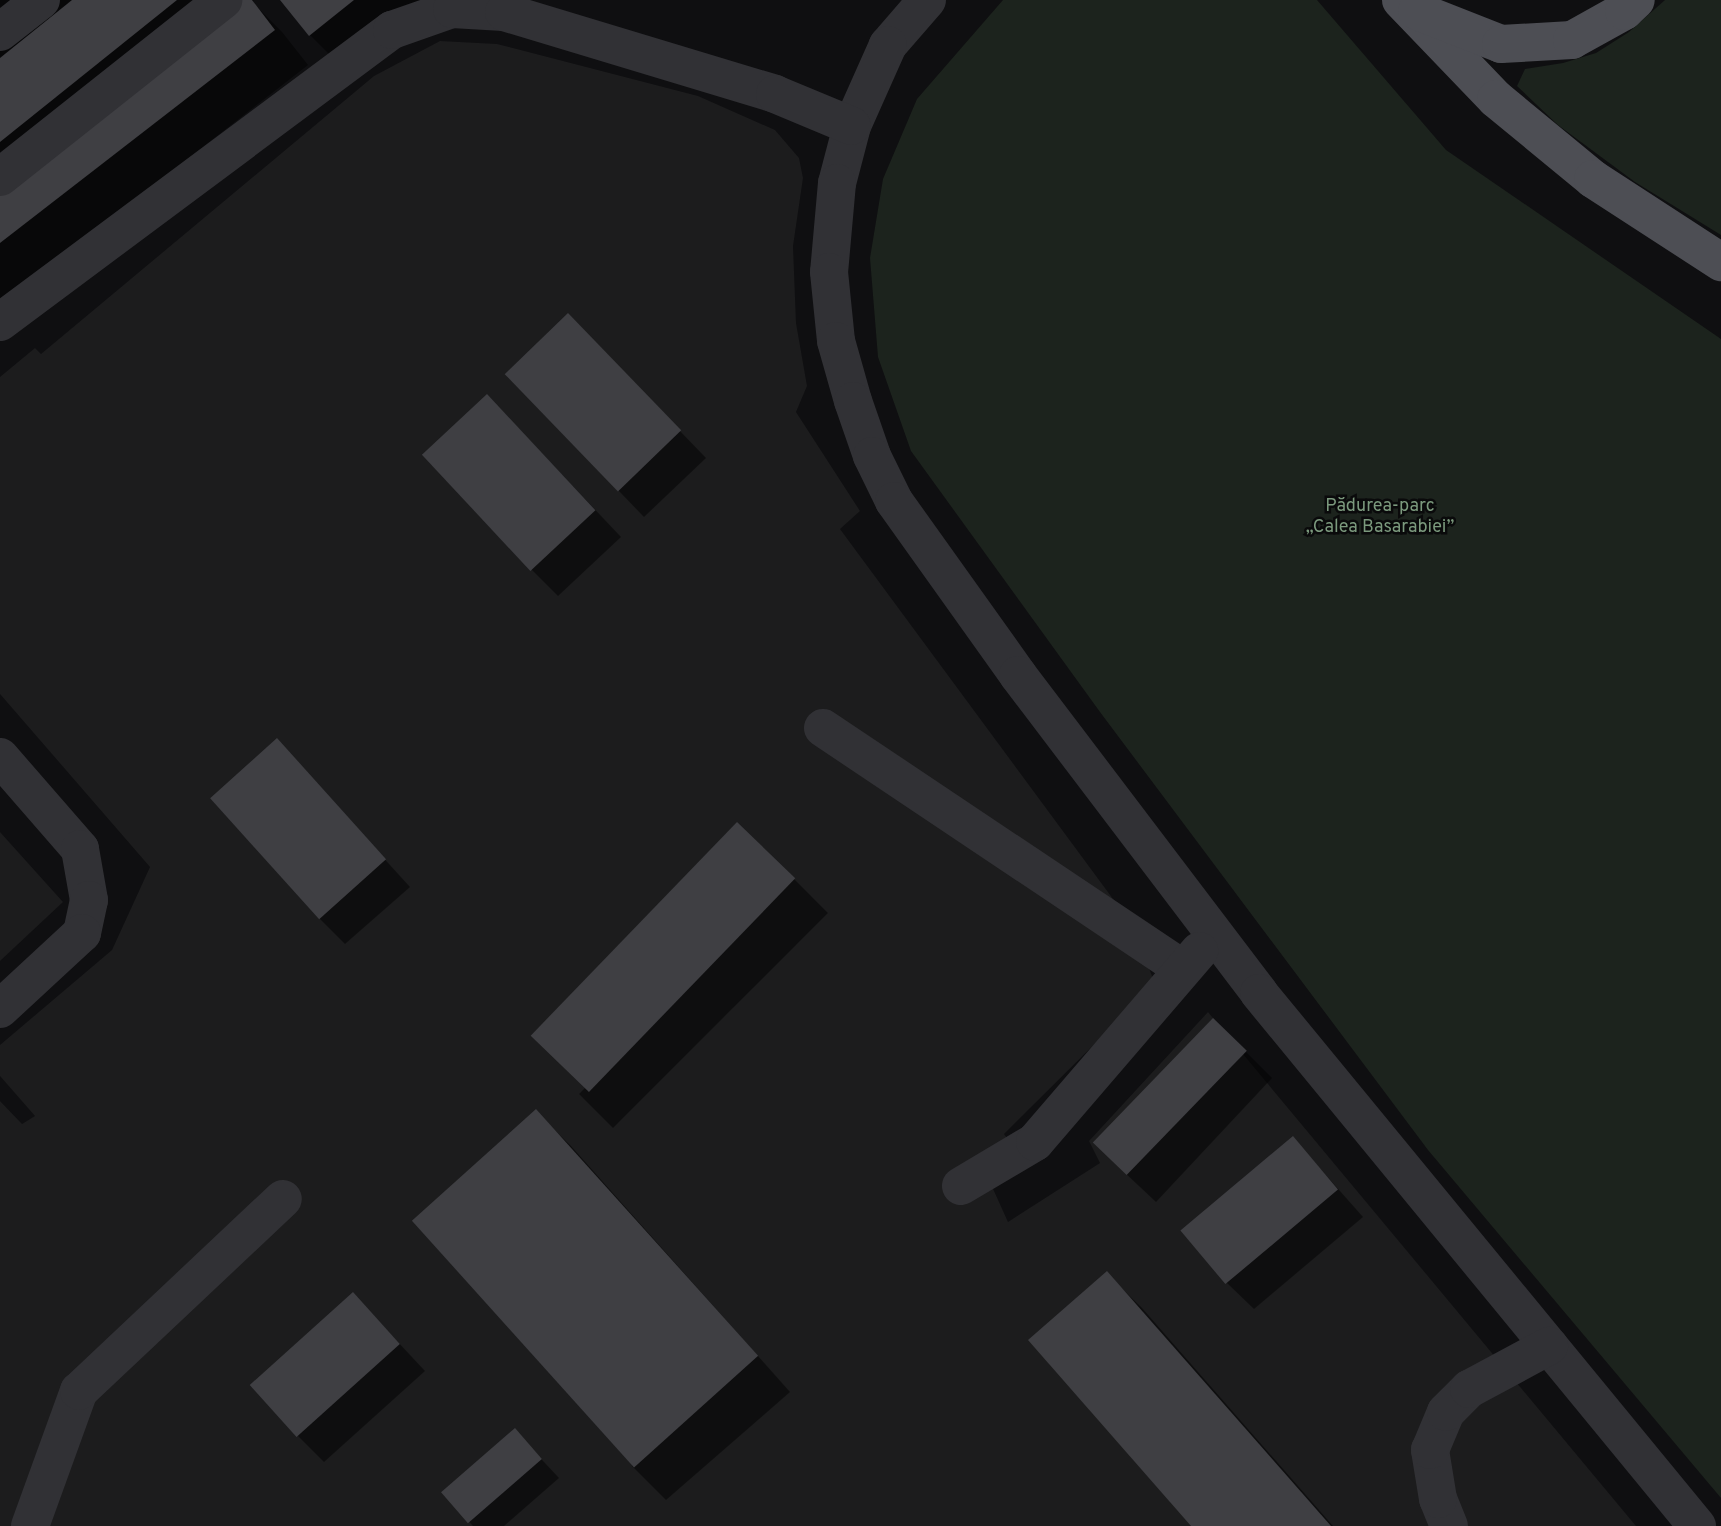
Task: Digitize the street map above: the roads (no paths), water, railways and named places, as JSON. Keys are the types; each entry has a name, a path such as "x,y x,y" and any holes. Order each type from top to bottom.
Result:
{"main road":[{"path":"1403,2 1501,44 1572,40 1624,11 1636,0"},
{"path":"1403,2 1496,99 1593,179 1721,262"}],"street":[{"path":"0,32 41,0"},
{"path":"0,177 223,0"},
{"path":"927,0 888,46 852,126 837,183 829,272 836,341 872,456 894,501 1002,653 1214,934 1697,1526"},
{"path":"0,322 392,30 452,9 504,12 775,94 852,126"},
{"path":"823,728 1183,969"},
{"path":"0,757 80,849 89,900 82,933 0,1009"},
{"path":"961,1186 1035,1142 1214,934"},
{"path":"30,1526 79,1391 283,1199"},
{"path":"1449,1526 1438,1499 1430,1450 1446,1412 1469,1390 1549,1346"}],"park label":[{"name":"Pădurea-parc „Calea Basarabiei”","path":"1380,518"}]}
